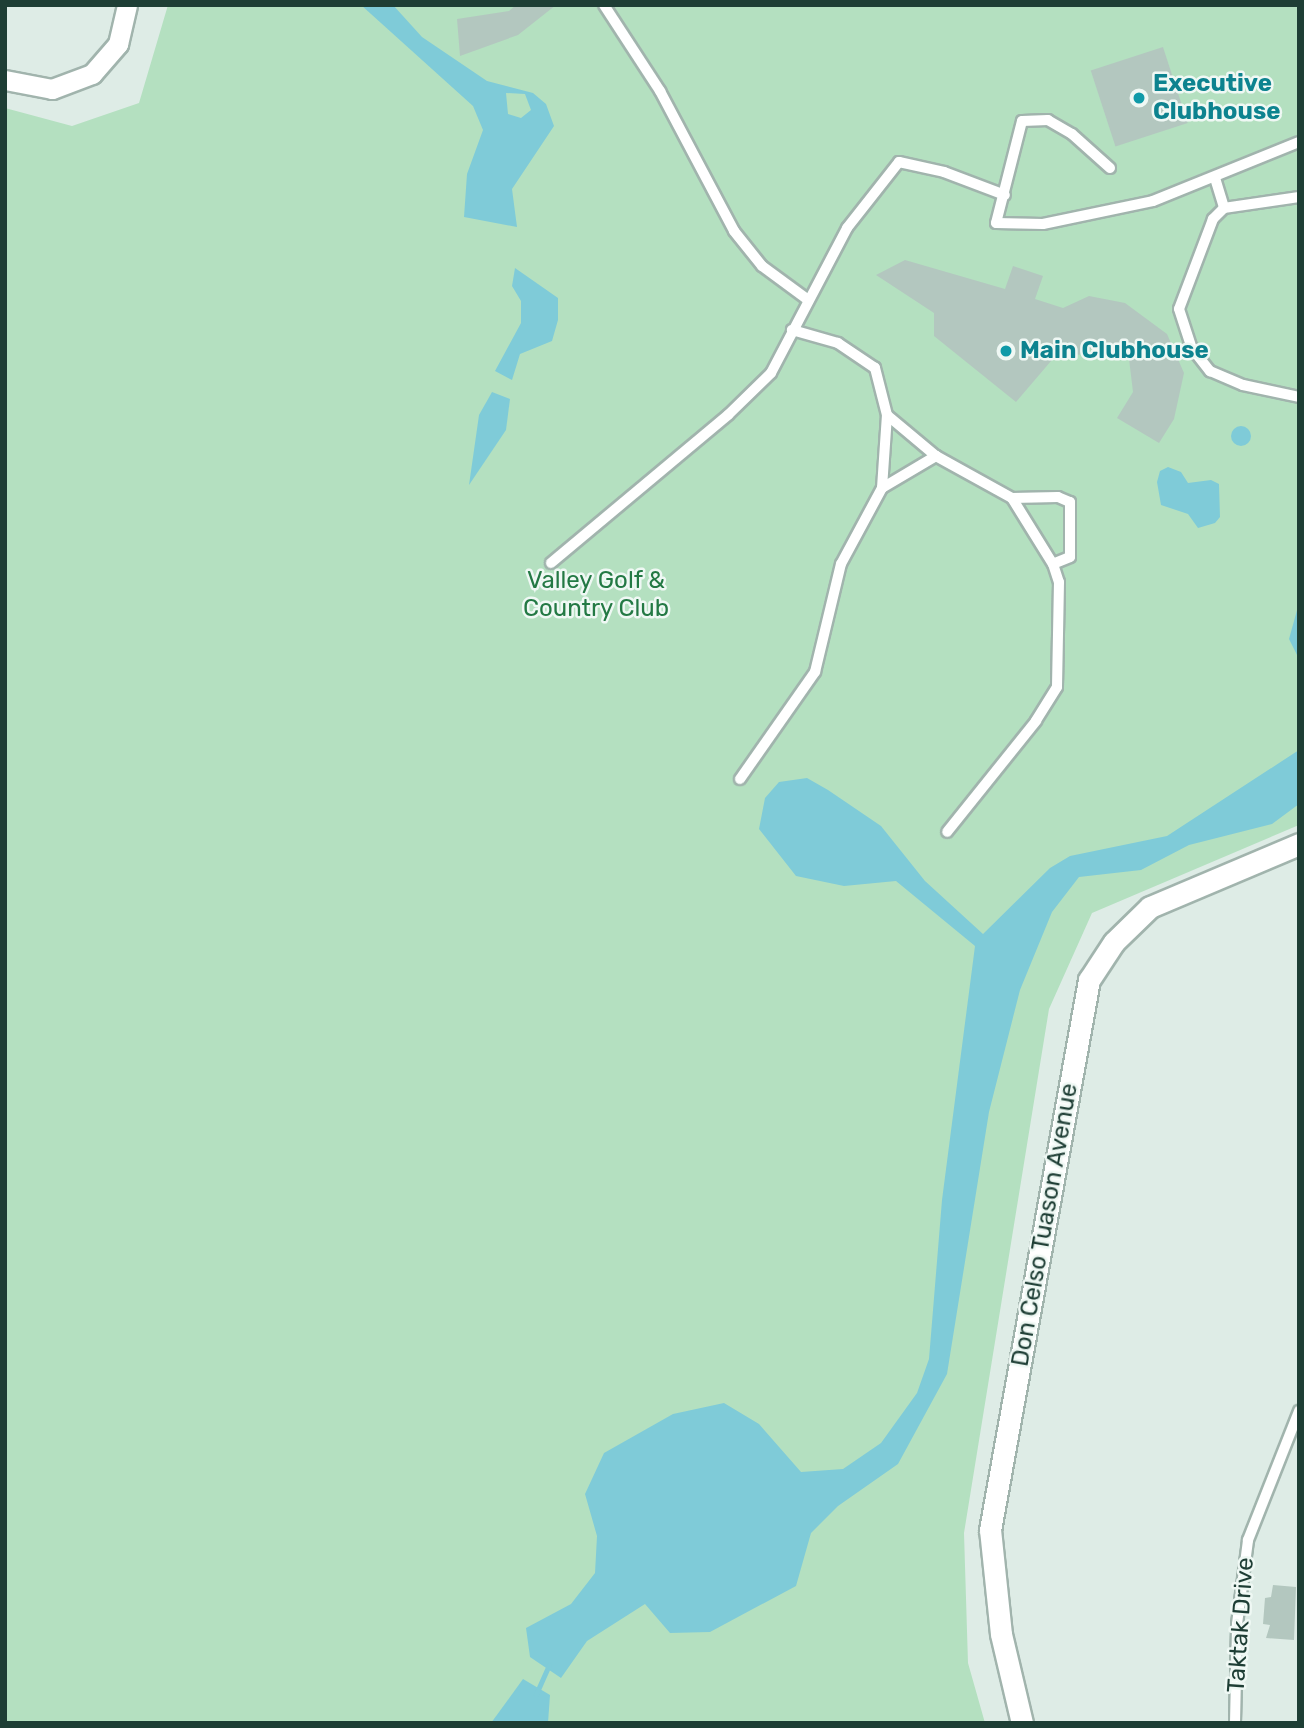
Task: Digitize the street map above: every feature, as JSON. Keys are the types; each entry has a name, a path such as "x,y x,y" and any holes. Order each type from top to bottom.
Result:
{"street":[{"path":"5,80 52,89 92,74 118,44 127,5"},
{"name":"Don Celso Tuason Avenue","path":"1022,1723 1001,1634 990,1530 1090,980 1114,942 1150,907 1299,844"}],"lane":[{"path":"604,5 660,91 734,231 762,266 807,299"},
{"path":"1110,168 1072,134 1048,120 1022,121 996,223 1043,224 1153,201 1299,142"},
{"path":"551,562 728,415 771,373 807,299 847,228 899,162 944,172 1005,195"},
{"path":"1215,177 1224,208"},
{"path":"1299,197 1224,208 1213,219 1179,309 1191,347 1210,371 1243,385 1299,397"},
{"path":"740,779 815,672 841,564 883,488 887,415 875,368 838,343 792,330"},
{"path":"887,415 936,456 1012,498 1053,564 1060,613 1057,687 1036,721 947,832"},
{"path":"883,488 936,456"},
{"path":"1012,498 1058,497 1070,502 1070,557 1053,564"},
{"name":"Taktak Drive","path":"1235,1723 1237,1624 1248,1540 1299,1410"}],"green space":[{"name":"Valley Golf & Country Club","path":"168,5 1299,5 1299,825 1092,913 1049,1009 964,1533 968,1663 985,1723 5,1723 5,108 72,126 139,103"}],"water":[{"path":"361,5 393,5 422,37 487,81 533,93 546,104 554,126 512,189 517,227 464,217 467,174 483,130 473,106","holes":["506,93 525,94 531,110 521,118 508,114"]},
{"path":"515,268 558,298 558,320 552,341 520,354 512,380 495,371 521,323 521,301 512,286"},
{"path":"492,392 510,399 506,430 469,485 479,415"},
{"path":"1241,426 1248,429 1251,436 1248,443 1241,446 1234,443 1231,436 1234,429"},
{"path":"1168,467 1181,472 1188,483 1211,480 1219,484 1220,517 1215,523 1198,528 1188,514 1161,505 1157,482 1160,471"},
{"path":"1299,603 1299,659 1289,639"},
{"path":"1299,750 1299,804 1272,824 1189,845 1141,870 1079,877 1052,912 1020,990 989,1112 947,1374 898,1464 838,1506 811,1533 796,1586 710,1632 670,1633 645,1604 587,1641 561,1678 530,1657 526,1628 571,1604 595,1573 597,1536 585,1494 604,1453 673,1414 724,1403 759,1424 801,1472 843,1469 881,1443 917,1393 929,1359 942,1200 975,946 896,881 844,886 796,876 759,829 765,798 779,782 807,778 828,790 881,826 925,881 983,934 1050,868 1070,856 1167,836"},
{"path":"523,1679 550,1695 548,1723 491,1723"}],"building":[{"path":"516,5 556,5 518,35 460,56 457,19 509,11"},
{"name":"Executive Clubhouse","path":"1163,47 1188,123 1115,147 1091,70"},
{"name":"Main Clubhouse","path":"905,260 1005,289 1013,266 1043,276 1035,299 1063,308 1089,296 1125,303 1167,334 1184,373 1174,419 1159,443 1117,418 1133,392 1129,359 1101,344 1079,355 1063,347 1016,402 934,336 934,313 876,275"},
{"path":"1273,1585 1296,1587 1294,1640 1266,1638 1270,1625 1263,1624 1265,1598 1271,1597"}],"waterway":[{"path":"536,1694 549,1665"}],"place":[{"name":"Executive Clubhouse","path":"1139,98"},
{"name":"Main Clubhouse","path":"1006,351"}]}
